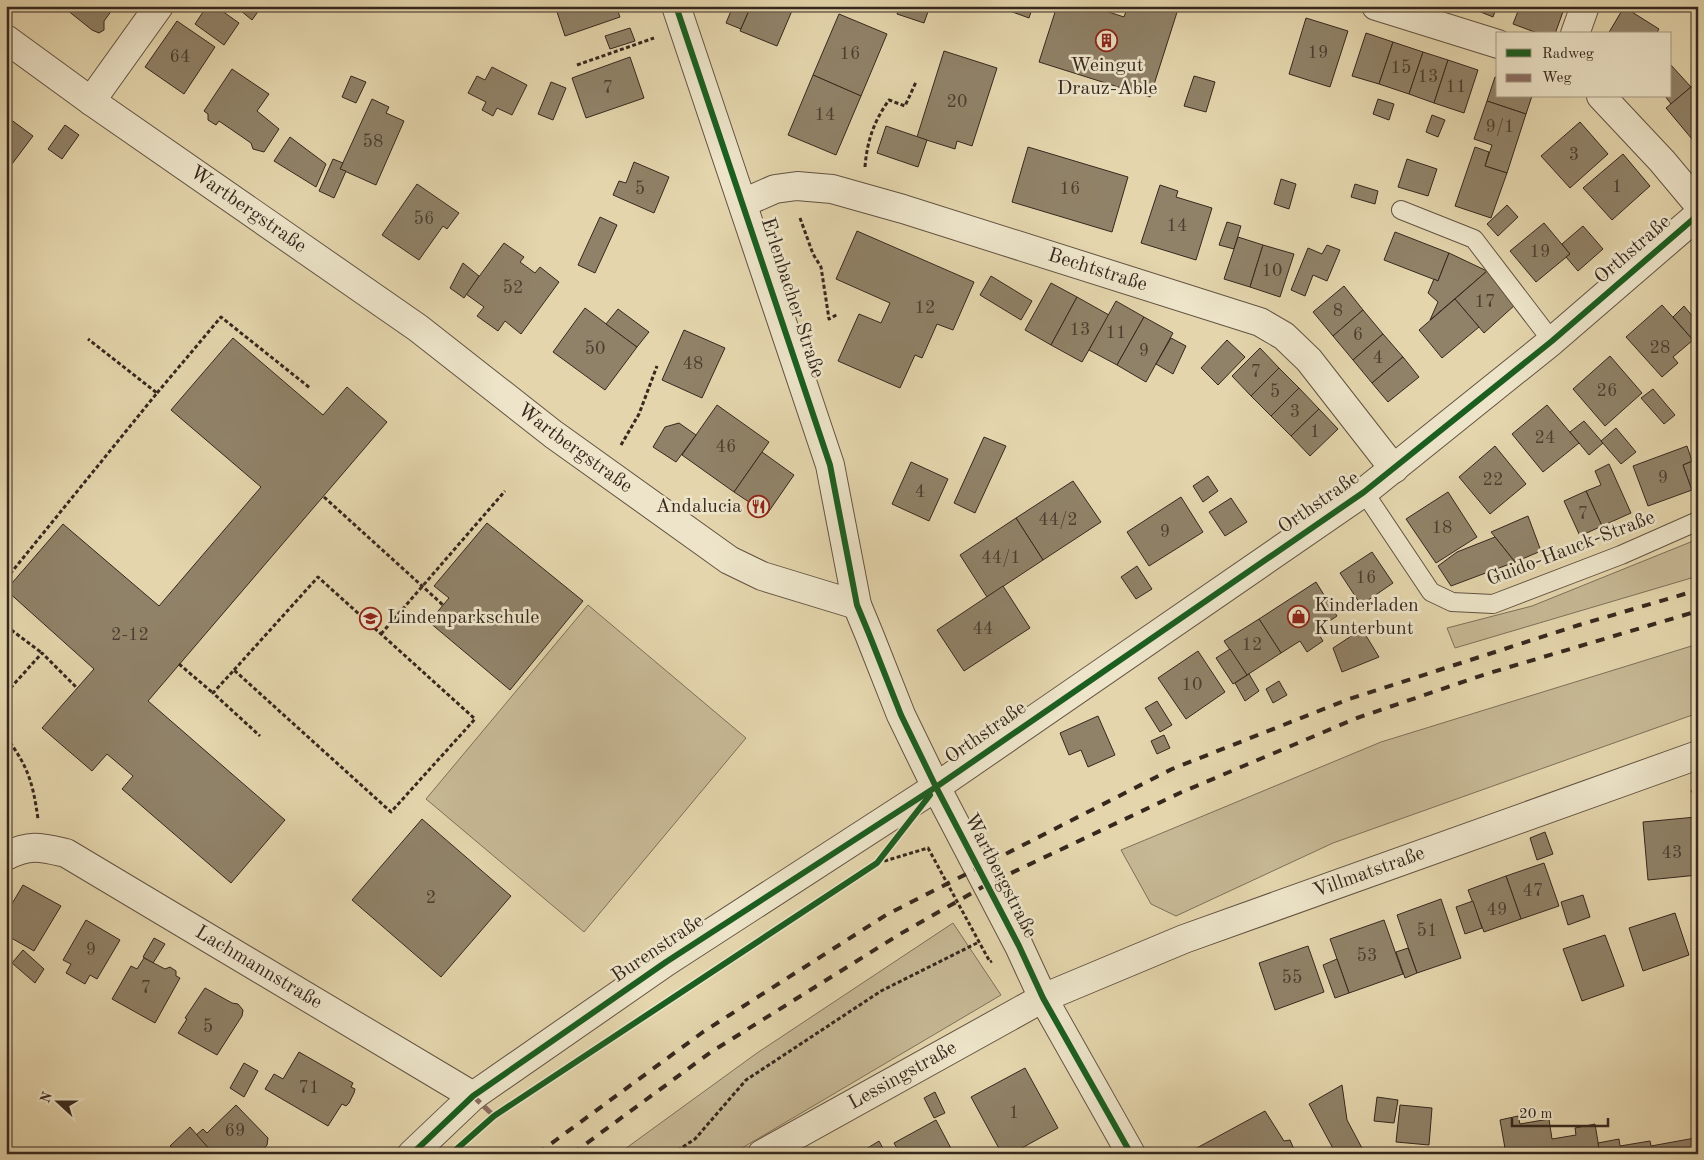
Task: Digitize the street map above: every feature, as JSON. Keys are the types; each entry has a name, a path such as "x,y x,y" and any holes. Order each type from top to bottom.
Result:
{"street":[{"path":"91,101 159,6"},
{"path":"1376,6 1496,43"},
{"path":"1576,32 1585,6"},
{"name":"Erlenbacher Straße","path":"680,17 830,465 857,605"},
{"name":"Wartbergstraße","path":"6,39 91,101 418,328 553,434 729,560 762,576 857,605 901,715 936,787 1019,946 1043,998 1130,1154"},
{"path":"1603,98 1662,161 1698,204"},
{"name":"Bechtstraße","path":"743,203 775,189 787,187 832,189 1260,322 1284,336 1309,360 1394,469"},
{"name":"Orthstraße","path":"936,787 1364,492 1552,341 1698,215"},
{"name":"Villmatstraße","path":"1043,998 1194,936 1698,755"},
{"name":"Burenstraße","path":"412,1154 473,1096 666,962 936,787"},
{"path":"6,856 24,847 41,847"},
{"name":"Lachmannstraße","path":"41,847 66,853 473,1096"},
{"name":"Lessingstraße","path":"762,1154 1043,998"}],"lane":[{"path":"1401,210 1474,239 1552,341"},
{"name":"Guido-Hauck-Straße","path":"1364,492 1431,592 1452,602 1493,604 1621,555 1698,521"}],"path":[{"path":"577,65 680,17"},
{"path":"862,197 866,154 877,117 889,100 905,106 916,82"},
{"path":"787,187 804,225 813,254 821,267 829,319 838,314"},
{"path":"6,579 221,317 310,388"},
{"path":"88,340 157,393"},
{"path":"606,471 638,414 657,366"},
{"path":"381,634 505,491"},
{"path":"324,497 443,605"},
{"path":"213,693 318,577 475,719 391,812 234,670"},
{"path":"6,626 42,653 77,688"},
{"path":"6,693 42,653"},
{"path":"180,664 260,736"},
{"path":"6,737 21,756 34,785 41,847"},
{"path":"864,834 877,863 928,848 990,962 1019,946"},
{"path":"672,1154 695,1139 746,1080 881,991 980,942"}],"shaded area":[{"path":"1698,539 1698,576 1455,648 1447,628 1532,606"},
{"path":"588,605 746,738 584,932 426,799"},
{"path":"1698,644 1698,713 1333,843 1176,916 1151,904 1121,850 1381,742"},
{"path":"953,923 1001,995 732,1154 618,1154 757,1053"}],"building":[{"path":"62,6 115,6 104,21 104,30 99,33 92,30"},
{"path":"207,6 215,6 239,23 224,45 195,24"},
{"path":"235,6 262,6 252,20"},
{"path":"269,6 281,6 276,12"},
{"path":"555,6 616,6 620,17 565,36"},
{"path":"733,6 751,6 741,29 726,23"},
{"path":"751,6 794,6 777,46 740,31"},
{"path":"900,6 930,6 924,23 897,14"},
{"path":"996,6 1033,6 1029,18"},
{"name":"Weingut Drauz-Able","path":"1057,6 1090,6 1124,17 1128,6 1179,6 1150,97 1039,62"},
{"path":"1466,6 1497,6 1493,17"},
{"path":"1520,6 1565,6 1556,32 1535,32 1513,24"},
{"path":"1624,7 1659,29 1657,32 1609,32"},
{"path":"839,14 887,34 861,96 813,75"},
{"path":"1306,18 1348,31 1330,87 1289,74"},
{"path":"177,21 215,47 184,94 145,67"},
{"path":"630,28 635,41 610,49 605,36"},
{"path":"1366,33 1393,42 1379,84 1352,76"},
{"path":"1393,42 1423,52 1409,94 1379,84"},
{"path":"944,51 997,68 972,146 957,141 955,149 917,137"},
{"path":"1423,52 1448,60 1434,103 1409,94"},
{"path":"630,57 644,98 586,118 572,78"},
{"path":"1448,60 1478,70 1464,113 1434,103"},
{"path":"1672,66 1691,87 1671,104 1666,98 1672,98"},
{"path":"492,67 527,85 512,115 497,108 493,116 482,110 486,102 468,93 477,76 485,80"},
{"path":"232,69 269,94 257,111 279,129 264,152 253,149 251,143 219,121 216,125 208,120 208,114 204,111"},
{"path":"813,75 861,96 836,155 788,135"},
{"path":"351,76 366,82 356,103 342,97"},
{"path":"1194,76 1215,82 1206,112 1184,106"},
{"path":"1495,77 1496,98 1531,98 1526,114 1487,101"},
{"path":"1698,81 1698,95 1691,87"},
{"path":"551,82 566,88 553,120 538,114"},
{"path":"1691,87 1698,95 1697,145 1666,108"},
{"path":"372,99 389,107 386,113 404,121 376,185 340,169"},
{"path":"1378,99 1394,104 1389,120 1373,114"},
{"path":"1487,101 1526,114 1507,173 1485,166 1492,145 1474,139"},
{"path":"1432,115 1445,120 1438,137 1426,132"},
{"path":"6,116 33,136 6,172"},
{"path":"1580,122 1608,154 1570,188 1541,156"},
{"path":"65,125 79,135 62,159 48,149"},
{"path":"886,126 927,140 918,167 877,153"},
{"path":"290,137 326,164 316,187 274,161"},
{"path":"1028,147 1128,177 1112,232 1012,202"},
{"path":"1475,147 1489,152 1485,166 1507,173 1491,218 1455,206"},
{"path":"1623,154 1650,186 1612,220 1583,188"},
{"path":"333,159 343,163 340,169 346,171 334,198 319,191"},
{"path":"1407,159 1437,169 1428,196 1398,187"},
{"path":"634,162 669,177 654,213 613,195 619,181 626,183"},
{"path":"1281,179 1296,184 1289,209 1274,204"},
{"path":"417,184 459,213 447,229 443,226 419,260 382,235"},
{"path":"1355,184 1378,191 1375,204 1351,197"},
{"path":"1160,185 1178,191 1176,197 1212,208 1196,260 1141,243"},
{"path":"1507,205 1518,217 1498,236 1487,224"},
{"path":"600,217 617,225 595,273 578,265"},
{"path":"1227,222 1241,226 1234,249 1219,245"},
{"path":"1544,223 1570,254 1536,282 1510,251"},
{"path":"1583,226 1603,249 1578,271 1566,257 1570,254 1562,244"},
{"path":"857,231 974,282 953,330 937,324 922,358 915,355 900,388 838,361 859,314 881,323 890,303 836,279"},
{"path":"1395,232 1449,253 1438,281 1384,260"},
{"path":"1238,237 1263,245 1250,287 1224,279"},
{"path":"504,243 524,257 520,262 535,273 540,267 559,282 521,334 505,321 498,331 477,316 484,307 466,294"},
{"path":"1263,245 1294,254 1280,297 1250,287"},
{"path":"1327,245 1340,250 1327,281 1313,275 1305,296 1291,290 1308,248 1322,254"},
{"path":"1449,253 1487,271 1430,320 1438,302 1428,293 1434,279 1438,281"},
{"path":"463,263 479,276 464,298 450,288"},
{"path":"1487,271 1516,304 1484,333 1455,299"},
{"path":"991,276 1032,301 1021,320 980,295"},
{"path":"1051,283 1077,297 1051,345 1025,330"},
{"path":"1344,286 1363,310 1333,336 1313,312"},
{"path":"1077,297 1109,315 1082,362 1051,345"},
{"path":"1455,299 1479,327 1442,358 1419,330"},
{"path":"1116,301 1144,317 1117,365 1089,350"},
{"path":"1662,305 1693,340 1673,357 1678,363 1662,377 1626,337"},
{"path":"1684,306 1698,323 1698,336 1693,340 1673,317"},
{"path":"585,308 637,347 605,390 553,352"},
{"path":"618,309 649,332 637,347 606,324"},
{"path":"1363,310 1383,334 1353,360 1333,336"},
{"path":"1144,317 1173,333 1146,382 1117,365"},
{"path":"684,330 725,348 702,398 662,380"},
{"path":"1383,334 1403,357 1372,383 1353,360"},
{"path":"233,338 323,415 347,387 387,422 148,701 285,820 231,883 122,789 133,776 107,754 92,771 42,728 94,669 6,590 63,524 159,606 261,487 171,410"},
{"path":"1171,338 1186,346 1173,374 1156,364"},
{"path":"1227,340 1245,357 1218,385 1201,368"},
{"path":"1260,348 1279,368 1251,396 1232,376"},
{"path":"1610,356 1642,393 1605,426 1573,389"},
{"path":"1403,357 1419,377 1388,402 1372,383"},
{"path":"1279,368 1299,388 1271,416 1251,396"},
{"path":"1299,388 1319,409 1291,436 1271,416"},
{"path":"1653,389 1675,415 1664,424 1641,398"},
{"path":"717,405 769,442 734,492 682,455"},
{"path":"1547,405 1579,443 1543,472 1512,434"},
{"path":"1319,409 1338,429 1310,456 1291,436"},
{"path":"1584,421 1603,443 1589,455 1570,432"},
{"path":"679,423 696,435 676,462 653,447 665,427"},
{"path":"1616,428 1636,452 1621,464 1601,441"},
{"path":"984,437 1006,446 975,513 954,503"},
{"path":"1495,446 1526,484 1490,514 1459,477"},
{"path":"1687,446 1692,461 1683,465 1692,490 1648,506 1633,466"},
{"path":"762,452 794,475 767,514 734,492"},
{"path":"1698,459 1698,488 1692,490 1683,465"},
{"path":"911,462 948,479 929,521 892,504"},
{"path":"1609,464 1631,513 1602,526 1586,491 1601,485 1595,471"},
{"path":"1208,476 1218,491 1203,502 1193,486"},
{"path":"1073,481 1101,522 1043,560 1016,518"},
{"path":"1586,491 1602,526 1580,536 1564,501"},
{"path":"1448,492 1477,537 1436,563 1406,519"},
{"path":"1181,497 1203,532 1149,566 1127,532"},
{"path":"1231,498 1247,522 1225,536 1209,512"},
{"path":"1528,516 1541,551 1515,562 1491,532"},
{"path":"1016,518 1043,560 987,597 960,555"},
{"path":"487,523 583,601 510,690 429,622 449,598 434,586"},
{"path":"1495,537 1515,562 1451,586 1438,566 1457,552"},
{"path":"1372,552 1393,583 1361,605 1340,573"},
{"path":"1137,566 1152,589 1136,599 1121,577"},
{"name":"Kinderladen Kunterbunt","path":"1316,582 1337,616 1316,630 1323,641 1307,652 1300,641 1281,653 1259,619"},
{"path":"1003,586 1030,628 964,671 937,630"},
{"path":"1259,619 1281,653 1247,675 1224,641"},
{"path":"1362,629 1379,657 1342,672 1333,648"},
{"path":"1230,649 1247,675 1233,684 1216,658"},
{"path":"1198,651 1225,692 1186,719 1158,678"},
{"path":"1249,674 1259,691 1245,701 1235,683"},
{"path":"1279,681 1287,695 1273,703 1266,689"},
{"path":"1157,701 1172,725 1160,732 1145,708"},
{"path":"1098,716 1115,755 1088,767 1081,750 1069,755 1060,733"},
{"path":"1164,735 1170,748 1157,754 1151,741"},
{"path":"1696,817 1698,875 1648,880 1643,822"},
{"path":"422,819 511,896 441,977 352,900"},
{"path":"1545,832 1553,854 1537,860 1530,838"},
{"path":"1544,863 1559,906 1521,919 1506,876"},
{"path":"1506,876 1521,919 1484,932 1468,890"},
{"path":"23,885 61,906 34,951 6,935 6,914"},
{"path":"1583,895 1590,917 1568,925 1561,902"},
{"path":"1441,899 1461,958 1417,973 1397,915"},
{"path":"1473,901 1482,928 1465,934 1456,907"},
{"path":"1675,913 1689,955 1643,971 1629,928"},
{"path":"86,920 120,940 97,979 90,975 85,984 66,973 71,964 63,960"},
{"path":"1384,920 1403,974 1349,993 1330,939"},
{"path":"1605,935 1624,986 1582,1001 1563,949"},
{"path":"154,938 165,944 153,963 143,957"},
{"path":"1308,946 1324,992 1275,1010 1259,963"},
{"path":"1408,948 1417,973 1405,978 1396,952"},
{"path":"23,950 44,969 35,983 12,963"},
{"path":"144,958 165,969 170,967 176,971 176,976 180,978 155,1023 112,999 131,966 137,969"},
{"path":"1337,959 1349,993 1335,998 1323,965"},
{"path":"205,988 232,1003 238,1004 243,1010 242,1016 217,1055 178,1033 187,1019 185,1018"},
{"path":"299,1052 353,1083 351,1087 355,1089 349,1103 346,1106 342,1104 328,1126 265,1089 274,1074 283,1079"},
{"path":"244,1063 258,1071 244,1097 230,1088"},
{"path":"1025,1068 1058,1128 1011,1154 1002,1154 971,1097"},
{"path":"1342,1085 1347,1120 1363,1150 1357,1154 1336,1154 1309,1104"},
{"path":"935,1092 945,1113 934,1118 924,1098"},
{"path":"1377,1097 1398,1100 1394,1123 1374,1121"},
{"path":"236,1105 268,1138 267,1145 262,1151 256,1150 252,1154 214,1154 196,1135 203,1129 207,1133"},
{"path":"1400,1105 1432,1108 1429,1145 1396,1142"},
{"path":"1265,1111 1284,1141 1290,1140 1296,1154 1195,1154 1193,1150"},
{"path":"1518,1116 1520,1124 1549,1119 1552,1139 1576,1135 1575,1128 1595,1124 1600,1154 1506,1154 1500,1120"},
{"path":"936,1120 954,1154 900,1154 894,1143"},
{"path":"190,1127 211,1151 208,1154 179,1154 170,1146"},
{"path":"1695,1138 1698,1154 1600,1154 1598,1143 1619,1139 1620,1146 1650,1141 1651,1146"},
{"path":"879,1141 886,1154 873,1154 872,1151 868,1153 866,1149"}],"railway":[{"path":"537,1154 703,1032 886,915 1172,769 1349,699 1579,625 1698,590"},
{"path":"572,1154 711,1052 900,934 986,885 1182,792 1357,718 1486,674 1698,611"}],"marked path":[{"path":"473,1096 494,1116"}],"cycle path":[{"path":"676,6 830,465 857,605 901,715 936,787 1019,946 1043,998 1131,1154"},
{"path":"412,1154 473,1096 666,962 936,787 1364,492 1552,341 1698,215"},
{"path":"451,1154 494,1116 877,863 930,795"}],"place":[{"name":"Weingut Drauz-Able","path":"1107,40"},
{"name":"Andalucia","path":"758,507"},
{"name":"Kinderladen Kunterbunt","path":"1298,617"},
{"name":"Lindenparkschule","path":"371,618"}]}
